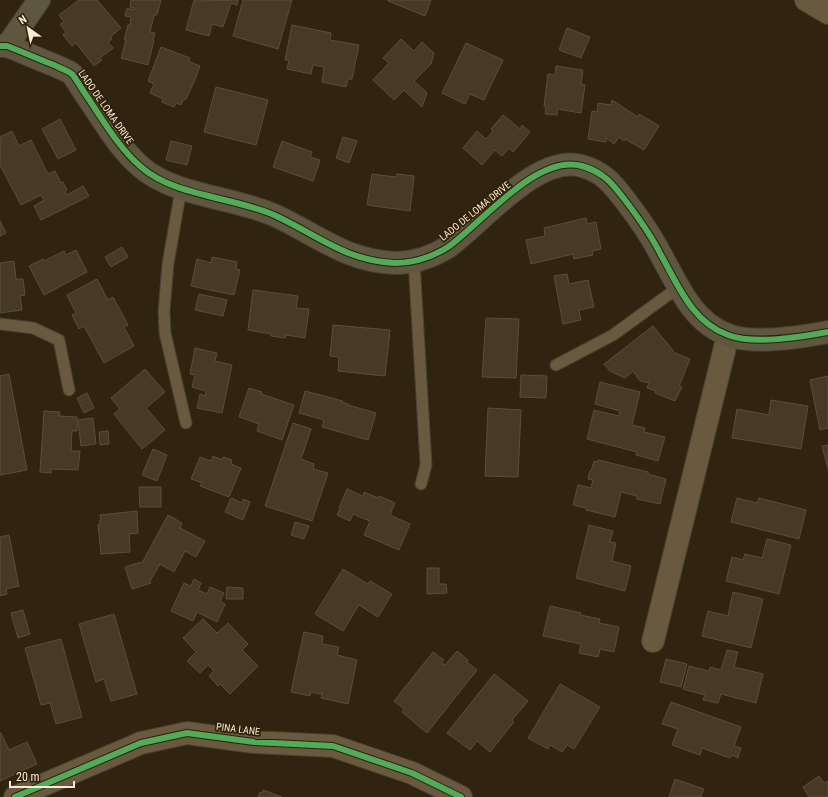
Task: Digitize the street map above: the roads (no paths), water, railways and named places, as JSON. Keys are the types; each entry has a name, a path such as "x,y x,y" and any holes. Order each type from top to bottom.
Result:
{"street":[{"path":"3,46 39,0"},
{"path":"806,0 828,13"},
{"name":"LADO DE LOMA DRIVE","path":"3,46 70,72 126,153 143,169 158,179 181,188 242,204 274,215 325,243 350,254 375,261 398,263 414,261 427,257 445,248 461,237 497,204 536,175 559,166 581,166 607,178 638,218 689,304 707,324 728,335 748,339 794,339 828,332"},
{"path":"653,641 728,335"},
{"name":"PINA LANE","path":"15,797 141,743 187,733 254,742 333,746 412,773 461,797"}],"lane":[{"path":"3,46 27,0"},
{"path":"181,188 168,264 164,311 165,333 186,422"},
{"path":"414,261 426,465 421,484"},
{"path":"556,365 613,335 679,287"},
{"path":"0,324 33,328 59,340 69,390"}]}
